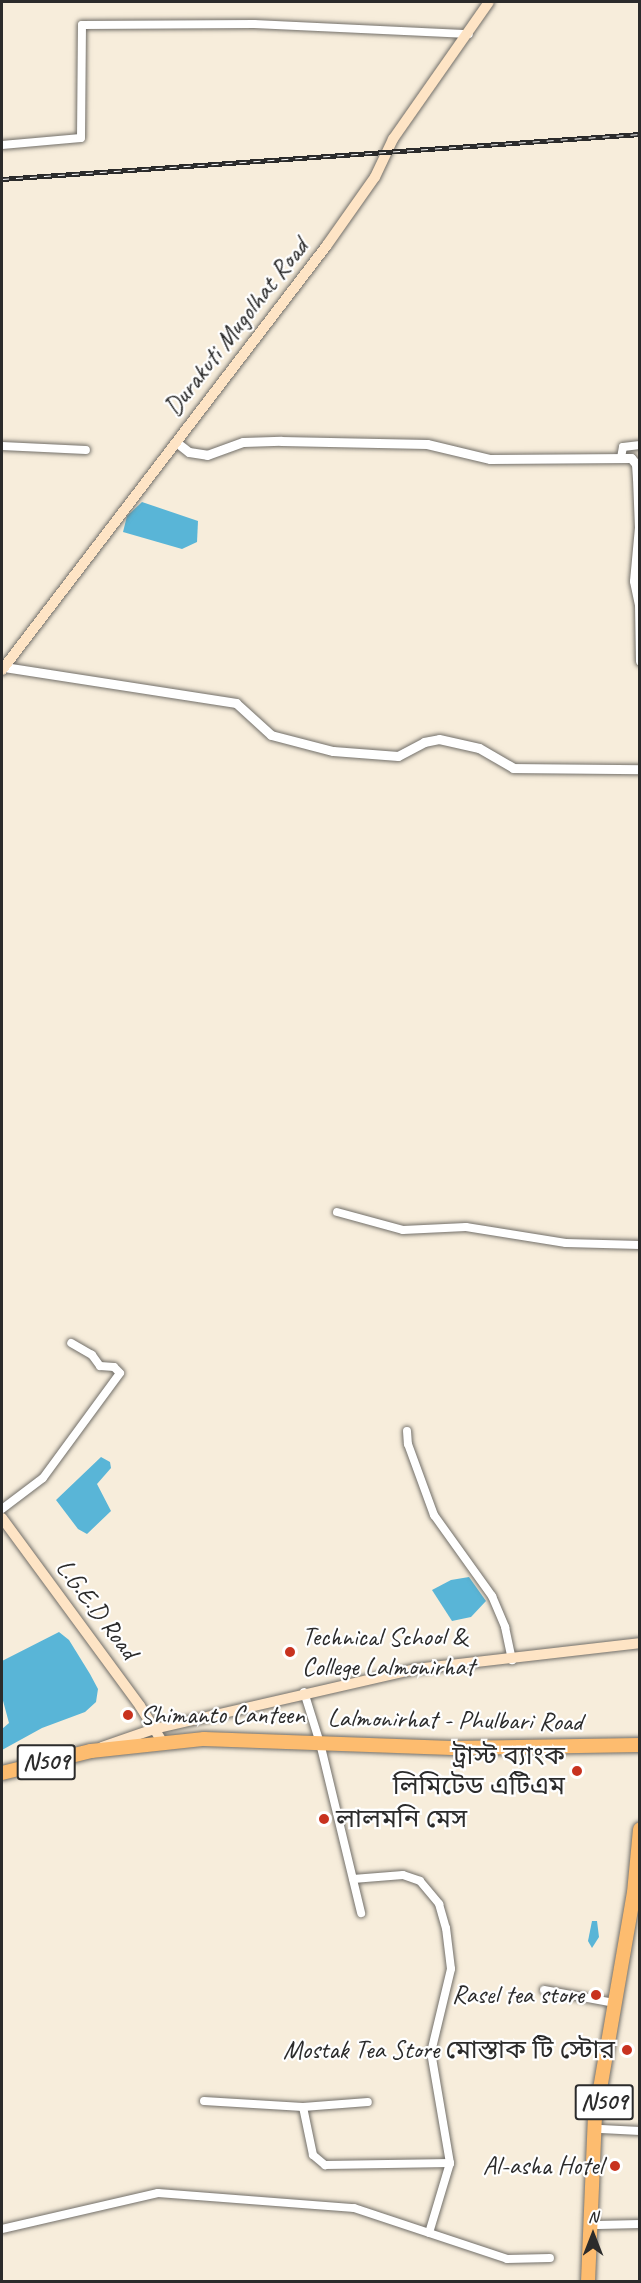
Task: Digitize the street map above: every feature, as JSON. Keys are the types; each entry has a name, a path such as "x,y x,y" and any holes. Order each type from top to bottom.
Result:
{"highway":[{"name":"Lalmonirhat - Phulbari Road","path":"91,1750 204,1739 452,1748 639,1745"},
{"name":"N509","path":"452,1748 612,1749 639,1754"},
{"name":"N509","path":"2,1773 91,1750"},
{"name":"N509","path":"588,2282 595,2118 634,1893 639,1829"},
{"name":"N509","path":"595,2282 601,2129 639,1901"}],"main road":[{"name":"Durakuti Mugolhat Road","path":"3,668 327,245 375,177 393,139 469,34 489,2"},
{"name":"L.G.E.D Road","path":"2,1518 163,1743"},
{"path":"91,1750 154,1729 304,1692 416,1669 639,1643"}],"street":[{"path":"2,145 81,138 82,25 254,24 469,34"},
{"path":"176,442 189,452 207,455 243,442 281,441 427,444 490,459 631,458 636,464 639,527 634,581 639,604 639,661"},
{"path":"621,458 623,447 639,445"},
{"path":"2,446 86,450"},
{"path":"3,668 236,703 271,735 333,751 398,756 424,742 439,739 479,748 513,768 639,769"},
{"path":"337,1212 403,1230 466,1227 566,1243 639,1245"},
{"path":"2,1509 42,1478 120,1373 114,1367 100,1366 92,1355 71,1343"},
{"path":"407,1431 408,1444 434,1515 492,1596 505,1626 512,1659"},
{"path":"304,1692 320,1743 361,1913"},
{"path":"353,1879 403,1875 420,1881 439,1904 446,1928 451,1969 431,2052 450,2163 429,2233"},
{"path":"544,1990 614,2003"},
{"path":"204,2101 303,2107 368,2102"},
{"path":"303,2107 313,2155 325,2165 450,2163"},
{"path":"601,2129 639,2131"},
{"path":"2,2229 158,2193 354,2208 507,2259 550,2259"},
{"path":"598,2225 639,2224"}],"water":[{"path":"142,502 198,521 197,542 182,549 123,532 127,516"},
{"path":"101,1457 110,1462 111,1468 97,1484 111,1511 87,1534 78,1529 56,1500"},
{"path":"469,1577 486,1601 471,1617 452,1621 432,1590 451,1580"},
{"path":"59,1632 69,1640 98,1689 96,1702 85,1712 42,1728 2,1750 2,1729 9,1723 2,1697 2,1661"},
{"path":"592,1921 597,1921 599,1937 592,1948 588,1941"}],"waterway":[{"path":"138,2282 157,2282"}],"railway":[{"path":"2,179 640,134"}],"place":[{"name":"Technical School & College Lalmonirhat","path":"290,1652"},
{"name":"Shimanto Canteen","path":"128,1715"},
{"name":"ট্রাস্ট ব্যাংক লিমিটেড এটিএম","path":"577,1771"},
{"name":"লালমনি মেস","path":"324,1819"},
{"name":"Rasel tea store","path":"596,1995"},
{"name":"Mostak Tea Store মোস্তাক টি স্টোর","path":"627,2050"},
{"name":"Al-asha Hotel","path":"615,2166"}]}
